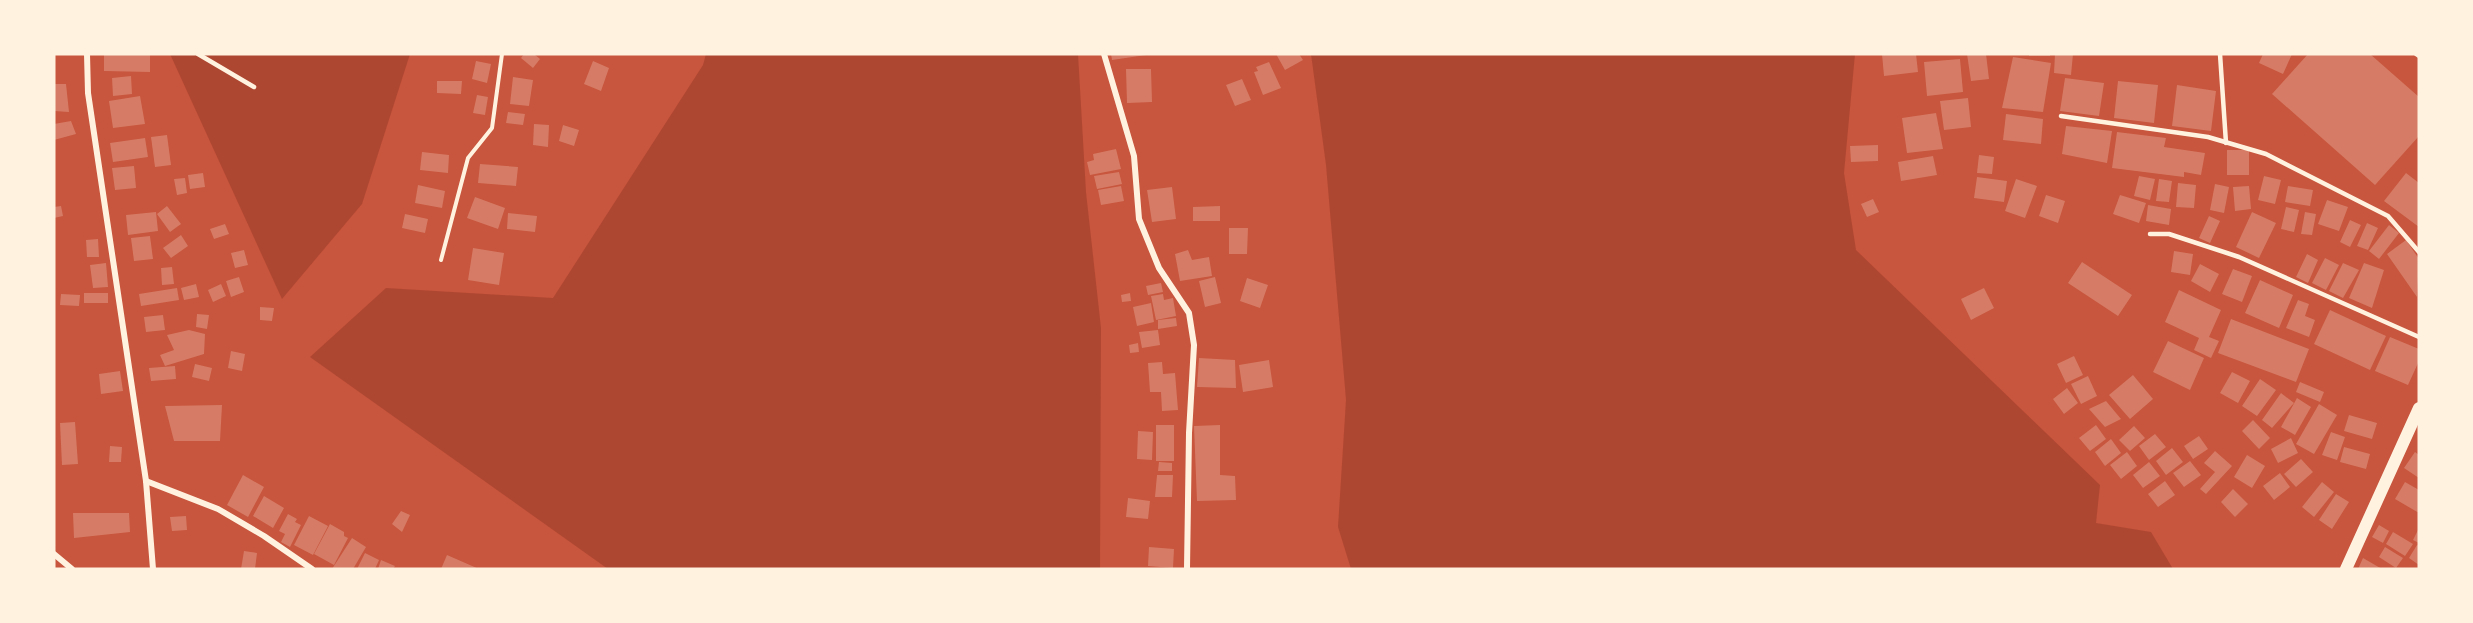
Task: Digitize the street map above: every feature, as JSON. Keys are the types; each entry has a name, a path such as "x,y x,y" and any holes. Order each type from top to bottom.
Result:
{"main road":[{"path":"2346,569 2419,408"}],"street":[{"path":"87,54 88,93 146,481 153,569"},
{"path":"1104,54 1134,156 1139,219 1159,268 1189,313 1194,345 1189,433 1187,569"},
{"path":"146,481 218,509 264,536 312,569"},
{"path":"54,555 72,569"}],"lane":[{"path":"198,54 254,87"},
{"path":"2220,54 2226,143"},
{"path":"2061,116 2208,137 2266,154 2388,216 2419,252"},
{"path":"2150,234 2169,234 2239,257 2419,338"}],"path":[{"path":"441,260 468,158 492,128 502,54"}],"shaded area":[{"path":"170,54 410,54 362,204 282,299"},
{"path":"706,54 1078,54 1086,192 1101,328 1100,569 608,569 310,357 386,288 553,298 703,65"},
{"path":"1311,54 1855,54 1844,173 1856,250 2100,485 2096,523 2151,532 2173,569 1351,569 1338,527 1346,400 1326,165"}],"building":[{"path":"104,54 150,54 150,72 104,71"},
{"path":"524,54 534,54 540,59 533,68 521,58"},
{"path":"1111,54 1146,54 1146,55 1112,60"},
{"path":"1276,54 1299,54 1303,60 1285,70"},
{"path":"1882,54 1916,54 1918,72 1884,76"},
{"path":"1967,54 1986,54 1989,79 1971,81"},
{"path":"2029,54 2050,54 2050,56 2029,56"},
{"path":"2055,54 2073,54 2071,75 2054,73"},
{"path":"2263,54 2292,54 2283,74 2259,63"},
{"path":"2308,54 2370,54 2419,97 2419,136 2375,185 2272,94"},
{"path":"2013,57 2051,63 2043,112 2002,108"},
{"path":"1960,59 1963,92 1927,96 1924,62"},
{"path":"476,61 491,64 487,83 472,79"},
{"path":"593,61 609,68 601,91 584,84"},
{"path":"1269,62 1281,88 1263,95 1254,72 1258,71 1256,67"},
{"path":"1126,69 1151,69 1152,102 1127,103"},
{"path":"131,76 132,94 113,96 112,78"},
{"path":"513,77 533,80 529,106 510,104"},
{"path":"2065,78 2104,83 2099,116 2060,111"},
{"path":"1242,79 1251,100 1235,106 1226,85"},
{"path":"437,81 462,81 461,94 437,93"},
{"path":"2118,81 2158,85 2154,123 2114,118"},
{"path":"54,84 66,84 69,112 54,111"},
{"path":"2177,85 2216,91 2211,131 2172,126"},
{"path":"477,95 488,97 485,115 473,113"},
{"path":"140,96 145,124 113,128 109,101"},
{"path":"1968,98 1971,127 1944,130 1940,101"},
{"path":"508,112 525,114 523,125 506,123"},
{"path":"1936,113 1943,149 1907,153 1902,118"},
{"path":"2006,114 2043,119 2041,144 2003,140"},
{"path":"71,121 76,134 54,140 54,124"},
{"path":"534,124 549,125 548,147 533,145"},
{"path":"563,125 579,130 574,146 559,141"},
{"path":"2066,126 2112,131 2107,163 2062,154"},
{"path":"2117,132 2166,138 2164,147 2205,153 2201,175 2184,172 2184,177 2112,168"},
{"path":"167,135 171,165 155,167 151,137"},
{"path":"145,138 148,157 113,162 110,143"},
{"path":"1878,145 1878,161 1851,162 1850,146"},
{"path":"1116,149 1121,169 1090,175 1087,162 1094,160 1093,154"},
{"path":"2227,150 2249,150 2249,175 2227,175"},
{"path":"422,152 449,155 448,173 420,170"},
{"path":"1979,155 1994,157 1992,174 1977,173"},
{"path":"1933,156 1937,175 1901,181 1898,162"},
{"path":"480,164 518,167 516,186 478,183"},
{"path":"134,166 136,188 115,190 112,168"},
{"path":"1119,172 1122,184 1097,189 1094,176"},
{"path":"203,173 205,187 190,189 188,175"},
{"path":"2406,173 2419,183 2419,227 2384,201"},
{"path":"2139,176 2155,179 2150,200 2134,196"},
{"path":"2264,176 2281,180 2275,204 2258,200"},
{"path":"1977,177 2007,181 2004,202 1974,198"},
{"path":"185,178 187,193 177,195 174,179"},
{"path":"2016,179 2037,186 2025,218 2005,211"},
{"path":"2159,179 2172,181 2169,202 2156,201"},
{"path":"2178,183 2196,185 2194,208 2176,207"},
{"path":"2215,184 2229,187 2224,213 2210,210"},
{"path":"418,185 445,191 442,208 415,203"},
{"path":"1121,186 1124,201 1101,205 1098,190"},
{"path":"2249,186 2251,209 2235,211 2233,187"},
{"path":"2288,186 2313,190 2310,206 2285,202"},
{"path":"1172,187 1176,219 1152,222 1147,190"},
{"path":"2046,195 2065,201 2058,223 2039,216"},
{"path":"2120,195 2146,203 2139,223 2113,214"},
{"path":"475,197 505,208 498,229 467,218"},
{"path":"1873,199 1879,212 1867,217 1861,204"},
{"path":"2327,200 2348,207 2339,231 2318,224"},
{"path":"2148,205 2171,209 2169,225 2146,221"},
{"path":"61,206 63,216 54,218 54,207"},
{"path":"167,206 181,224 170,232 157,214"},
{"path":"1220,206 1220,221 1193,221 1193,207"},
{"path":"2286,207 2299,210 2294,232 2281,229"},
{"path":"156,212 158,231 128,235 126,215"},
{"path":"2252,212 2276,223 2259,258 2236,247"},
{"path":"2305,212 2316,214 2312,235 2301,234"},
{"path":"508,213 537,216 535,232 507,229"},
{"path":"405,214 428,219 425,233 402,228"},
{"path":"2209,216 2220,221 2210,243 2199,238"},
{"path":"2350,220 2361,225 2350,247 2340,242"},
{"path":"2367,223 2378,228 2368,250 2357,246"},
{"path":"225,224 229,234 214,239 210,229"},
{"path":"2389,225 2399,233 2379,259 2369,251"},
{"path":"1229,228 1248,228 1247,254 1229,254"},
{"path":"181,235 188,246 171,258 163,248"},
{"path":"150,236 153,259 134,261 131,238"},
{"path":"98,239 99,257 87,257 86,240"},
{"path":"2406,240 2419,259 2417,297 2387,254"},
{"path":"473,248 504,253 499,285 468,280"},
{"path":"244,250 248,265 235,268 231,253"},
{"path":"1188,250 1192,260 1209,257 1212,276 1180,281 1175,254"},
{"path":"2174,251 2193,254 2190,275 2171,272"},
{"path":"2307,254 2318,260 2308,283 2296,277"},
{"path":"2325,258 2339,265 2326,290 2312,283"},
{"path":"2082,262 2132,295 2118,316 2068,283"},
{"path":"106,263 108,287 93,288 90,265"},
{"path":"2343,263 2359,270 2343,298 2329,291"},
{"path":"2364,263 2384,270 2372,308 2349,298"},
{"path":"2200,264 2219,274 2210,292 2191,281"},
{"path":"172,267 174,284 162,285 161,268"},
{"path":"2233,269 2252,276 2242,302 2222,294"},
{"path":"239,277 244,292 231,297 226,281"},
{"path":"1215,277 1221,303 1205,307 1199,281"},
{"path":"1247,278 1268,285 1260,308 1240,301"},
{"path":"2260,280 2293,295 2279,328 2245,313"},
{"path":"1161,283 1163,292 1148,295 1146,286"},
{"path":"196,284 199,297 184,300 181,288"},
{"path":"221,284 226,296 213,302 208,290"},
{"path":"177,288 179,300 141,306 139,294"},
{"path":"1984,288 1994,308 1971,320 1961,299"},
{"path":"2179,290 2221,310 2209,337 2219,341 2211,358 2194,350 2199,338 2165,322"},
{"path":"84,293 108,293 108,303 84,303"},
{"path":"1130,293 1131,301 1122,302 1121,295"},
{"path":"61,294 80,295 79,306 60,305"},
{"path":"1163,294 1164,300 1173,298 1176,316 1156,320 1151,296"},
{"path":"2298,300 2309,304 2305,316 2315,320 2309,337 2286,328"},
{"path":"1151,303 1154,322 1137,326 1133,307"},
{"path":"260,307 274,308 272,321 260,320"},
{"path":"2330,310 2386,336 2370,370 2314,344"},
{"path":"197,314 209,315 207,329 196,327"},
{"path":"163,315 165,330 146,332 144,317"},
{"path":"1176,318 1177,326 1158,329 1158,320"},
{"path":"2231,319 2309,349 2296,382 2218,353"},
{"path":"189,330 205,334 204,354 165,366 160,355 174,350 167,335"},
{"path":"1158,330 1160,345 1142,348 1139,332"},
{"path":"2390,337 2419,349 2419,361 2408,385 2375,371"},
{"path":"2168,341 2204,358 2190,390 2153,372"},
{"path":"1138,343 1139,352 1130,353 1129,345"},
{"path":"231,351 245,354 242,371 228,368"},
{"path":"2074,356 2083,375 2066,383 2057,364"},
{"path":"1199,358 1235,360 1236,388 1197,387"},
{"path":"1269,360 1273,387 1243,392 1239,365"},
{"path":"1162,362 1163,374 1175,373 1178,410 1162,411 1161,392 1150,392 1148,363"},
{"path":"195,364 212,368 209,381 192,377"},
{"path":"175,366 176,379 151,381 149,368"},
{"path":"120,371 123,391 101,394 99,374"},
{"path":"2232,372 2250,381 2238,403 2220,393"},
{"path":"2133,375 2153,399 2130,419 2109,395"},
{"path":"2088,376 2097,396 2081,404 2071,384"},
{"path":"2260,379 2276,390 2257,416 2242,406"},
{"path":"2300,382 2324,392 2320,402 2296,392"},
{"path":"2067,388 2078,403 2064,414 2053,399"},
{"path":"2281,393 2294,403 2272,428 2262,420"},
{"path":"2297,398 2311,407 2295,435 2281,427"},
{"path":"2106,401 2121,419 2105,427 2089,409"},
{"path":"2319,404 2337,415 2314,454 2296,444"},
{"path":"222,405 220,441 174,441 165,406"},
{"path":"2349,415 2377,423 2372,439 2344,431"},
{"path":"2253,420 2270,438 2259,449 2242,431"},
{"path":"75,422 78,464 62,465 60,423"},
{"path":"1156,425 1174,425 1174,461 1156,461"},
{"path":"1220,425 1220,475 1235,476 1236,500 1197,501 1194,426"},
{"path":"2096,425 2106,439 2090,451 2079,438"},
{"path":"2134,426 2145,438 2130,451 2119,440"},
{"path":"1138,431 1153,432 1152,460 1137,459"},
{"path":"2331,432 2345,437 2337,460 2322,455"},
{"path":"2155,434 2166,447 2149,460 2139,446"},
{"path":"2199,436 2208,449 2193,459 2184,446"},
{"path":"2291,438 2298,453 2278,463 2271,449"},
{"path":"2111,439 2121,453 2105,466 2095,452"},
{"path":"110,446 122,447 121,462 109,462"},
{"path":"2344,447 2370,454 2366,469 2340,462"},
{"path":"2172,448 2183,462 2166,475 2156,461"},
{"path":"2215,451 2232,466 2206,494 2200,489 2215,472 2204,463"},
{"path":"2127,452 2137,466 2121,479 2110,465"},
{"path":"2415,452 2419,455 2419,478 2404,468"},
{"path":"2247,455 2265,466 2252,488 2234,477"},
{"path":"2301,459 2313,472 2296,487 2284,474"},
{"path":"2190,461 2201,475 2184,487 2173,473"},
{"path":"1159,462 1172,463 1172,471 1158,471"},
{"path":"2149,462 2160,476 2143,488 2133,475"},
{"path":"2280,473 2290,487 2274,500 2263,486"},
{"path":"243,475 264,487 248,517 227,505"},
{"path":"1157,475 1173,475 1172,497 1155,497"},
{"path":"2165,481 2175,495 2158,507 2148,494"},
{"path":"2322,482 2334,492 2314,517 2302,507"},
{"path":"2405,482 2419,490 2419,513 2395,499"},
{"path":"2233,489 2248,504 2235,517 2221,502"},
{"path":"2336,494 2349,502 2332,529 2319,520"},
{"path":"264,496 284,508 273,528 253,516"},
{"path":"1128,498 1150,501 1148,519 1126,517"},
{"path":"401,511 410,515 402,532 392,524"},
{"path":"73,513 129,513 130,532 74,538"},
{"path":"288,514 297,519 295,522 301,525 290,547 281,542 285,534 279,531"},
{"path":"186,516 187,530 172,531 170,517"},
{"path":"309,516 328,526 313,555 294,545"},
{"path":"330,524 344,532 344,536 348,538 334,565 314,554"},
{"path":"2379,525 2389,531 2383,543 2372,537"},
{"path":"2419,528 2419,543 2413,540"},
{"path":"2393,532 2413,544 2405,556 2386,544"},
{"path":"352,538 366,547 353,569 332,569"},
{"path":"2417,545 2419,546 2419,565 2409,558"},
{"path":"1149,547 1174,549 1173,568 1148,566"},
{"path":"2385,547 2403,558 2396,568 2379,557"},
{"path":"244,551 257,553 255,569 241,569"},
{"path":"365,553 379,560 375,569 357,569"},
{"path":"447,555 479,569 441,569"},
{"path":"2363,558 2382,569 2358,569"},
{"path":"381,560 395,566 393,569 378,569"}]}
